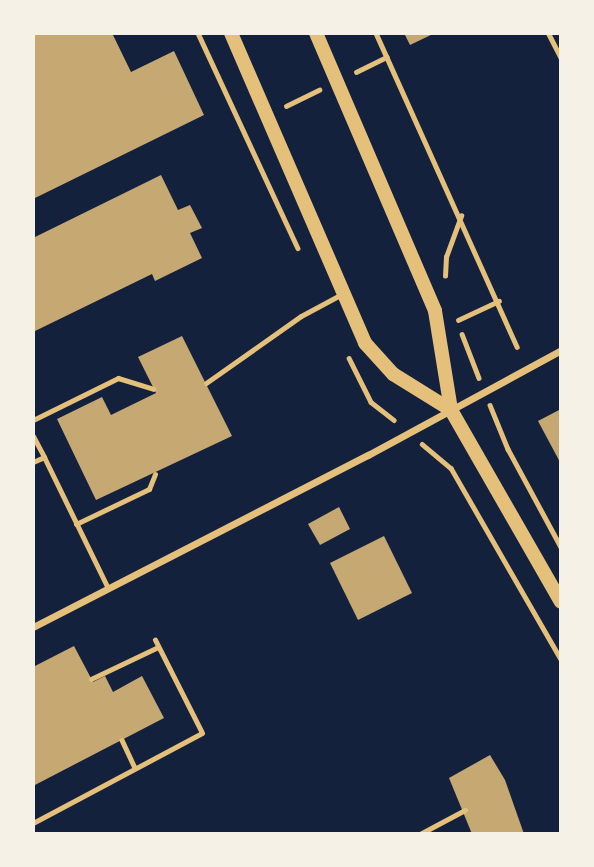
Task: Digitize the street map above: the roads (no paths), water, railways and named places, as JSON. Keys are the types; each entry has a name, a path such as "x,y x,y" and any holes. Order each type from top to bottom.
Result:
{"main road":[{"path":"231,33 342,294 376,358 451,410"},
{"path":"316,33 435,312 451,410 561,602"}],"street":[{"path":"33,627 561,350"}],"lane":[{"path":"548,33 561,58"},
{"path":"206,383 301,316 342,294"},
{"path":"33,420 118,378 153,389"},
{"path":"33,436 108,589"},
{"path":"33,463 44,457"},
{"path":"76,524 149,489 155,474"}]}
